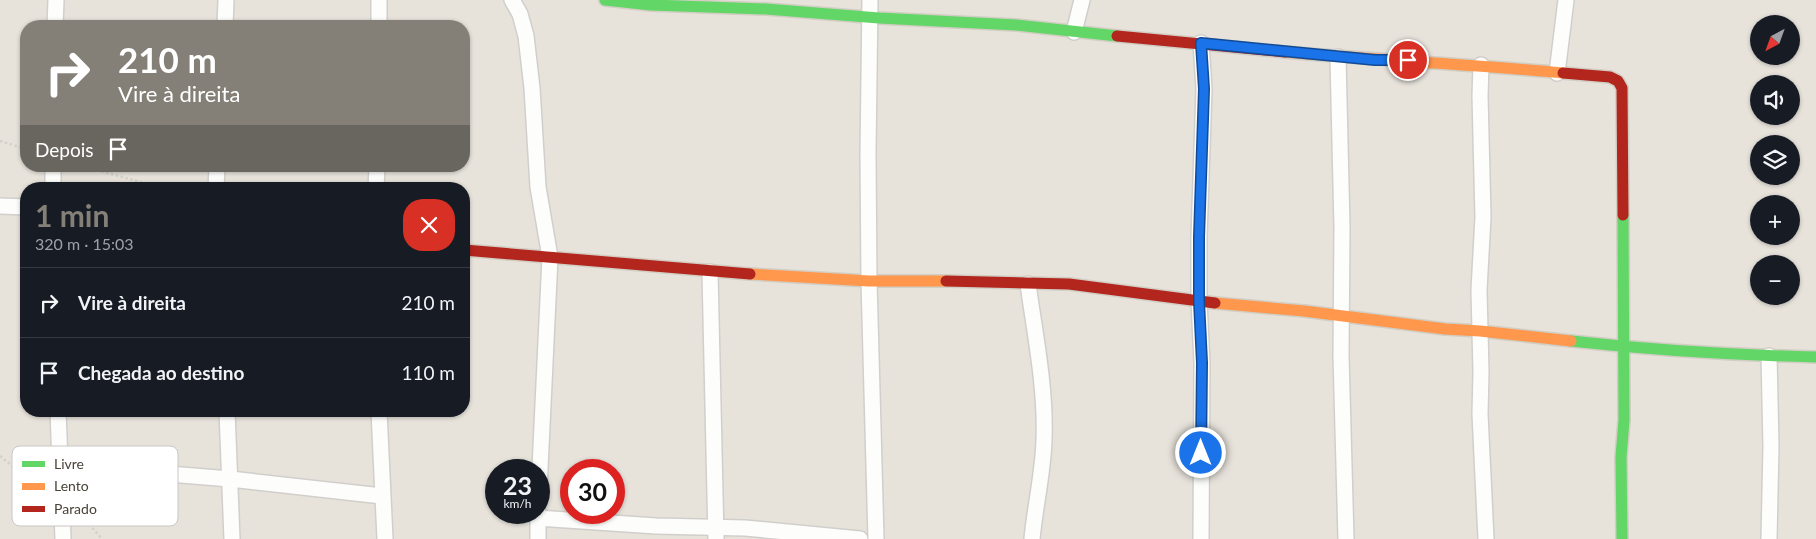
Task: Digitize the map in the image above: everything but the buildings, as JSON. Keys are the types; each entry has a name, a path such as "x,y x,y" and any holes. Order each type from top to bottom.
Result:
{"street":[{"path":"55,20 56,0"},
{"path":"225,20 226,0"},
{"path":"379,0 379,20"},
{"path":"512,0 520,14 526,36 532,88 538,187 550,257 540,459"},
{"path":"605,0 651,5 766,9 1016,25 1338,57 1481,65 1610,77 1618,80 1622,88 1624,268 1622,347 1624,420 1621,457 1622,539"},
{"path":"870,0 868,16 869,281 876,539"},
{"path":"1074,32 1082,0"},
{"path":"1557,73 1566,0"},
{"path":"1201,43 1204,89 1199,237 1199,301 1202,363 1201,539"},
{"path":"1338,57 1346,539"},
{"path":"1481,65 1483,216 1479,290 1481,423 1486,539"},
{"path":"0,206 20,207"},
{"path":"470,250 710,272 869,281 912,280 1069,284 1199,301 1622,347 1816,357"},
{"path":"710,272 716,534"},
{"path":"1028,284 1043,391 1044,422 1041,480 1032,539"},
{"path":"1769,356 1771,446 1769,539"},
{"path":"58,417 59,446"},
{"path":"227,417 232,539"},
{"path":"379,417 385,539"},
{"path":"178,474 382,496"},
{"path":"550,516 656,526 716,534 744,528 860,539"},
{"path":"538,524 538,539"},
{"path":"62,526 63,539"}],"path":[{"path":"0,141 20,147"},
{"path":"104,172 140,182"}],"shaded area":[{"path":"0,0 1816,0 1816,539 0,539"}],"traffic: fast":[{"path":"605,0 651,5 766,9 879,18 1016,25 1117,36"},
{"path":"1622,539 1621,457 1624,420 1623,215"},
{"path":"1571,341 1693,352 1816,357"}],"traffic: slow":[{"path":"1285,52 1563,73"},
{"path":"750,274 869,281 946,281"},
{"path":"1215,303 1571,341"}],"traffic: jam":[{"path":"1117,36 1285,52"},
{"path":"1563,73 1610,77 1618,81 1622,88 1623,215"},
{"path":"470,251 750,274"},
{"path":"946,281 1069,284 1215,303"}],"route":[{"path":"1201,453 1202,363 1199,301 1199,237 1204,89 1201,43 1375,60 1408,60"}]}
